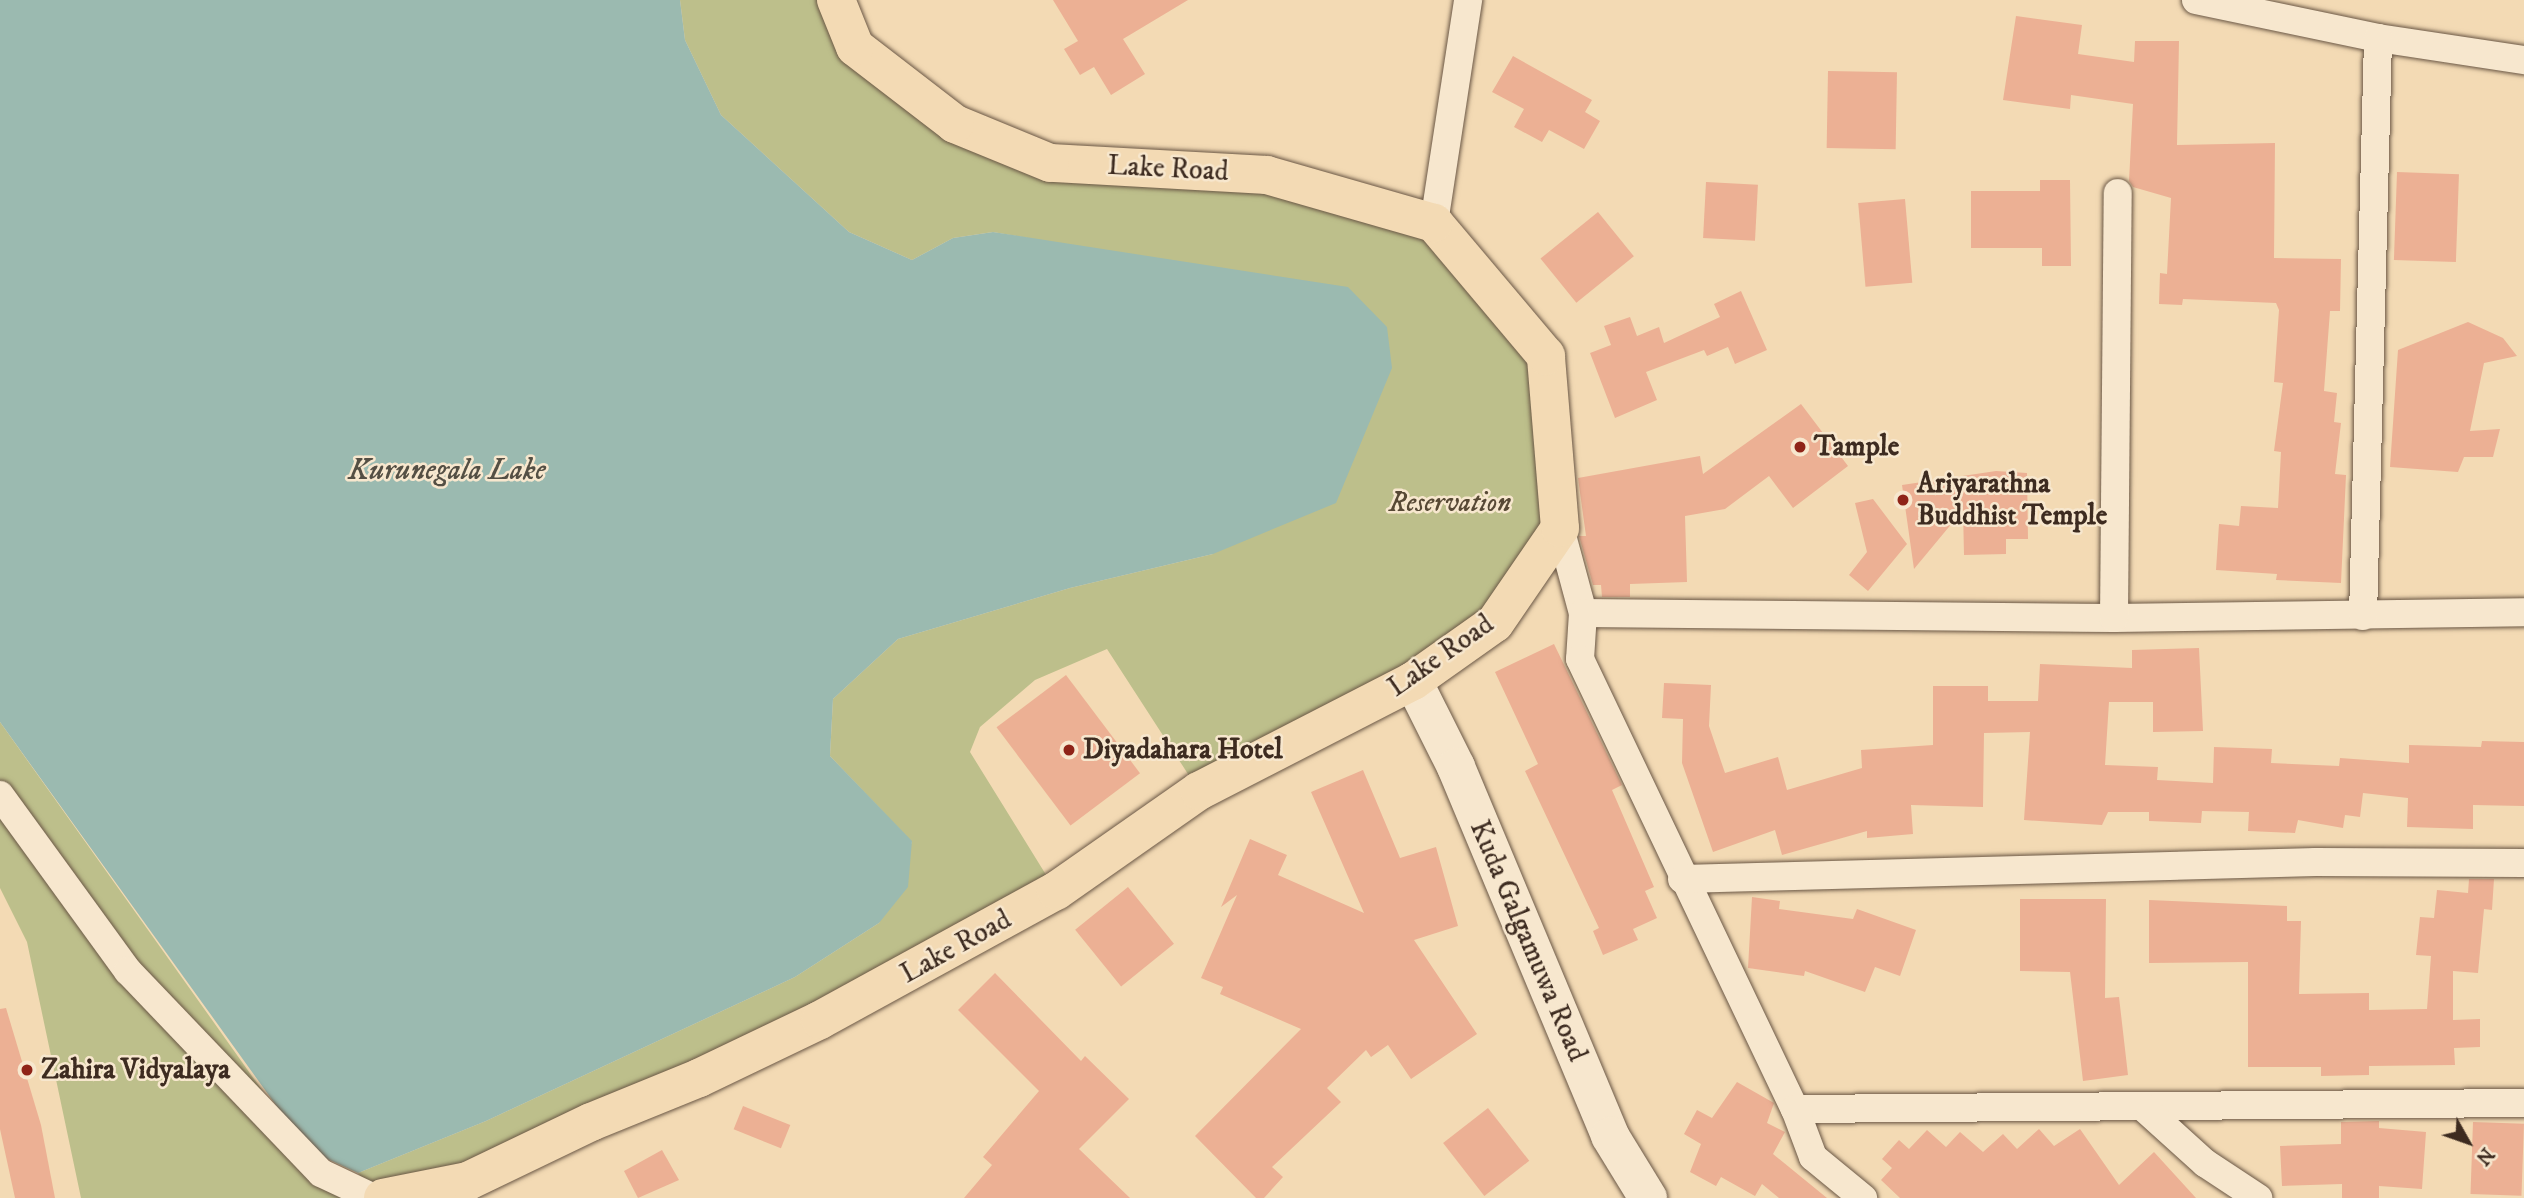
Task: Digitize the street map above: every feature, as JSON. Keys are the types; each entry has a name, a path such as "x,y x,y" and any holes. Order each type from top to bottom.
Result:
{"main road":[{"name":"Lake Road","path":"836,0 855,47 955,124 1050,163 1267,174 1434,223"},
{"path":"1434,223 1546,356 1560,528"},
{"name":"Lake Road","path":"383,1198 468,1181 820,1020 1056,891 1199,791 1413,681 1495,623 1560,528"}],"street":[{"path":"1434,223 1468,0"},
{"path":"2196,0 2378,38 2524,60"},
{"path":"2363,616 2378,38"},
{"path":"2115,618 2118,193"},
{"path":"1560,528 1583,613 1580,659 1682,880 1795,1110 1813,1157 1863,1198"},
{"path":"1583,613 2115,618 2524,612"},
{"name":"Kuda Galgamuwa Road","path":"1413,681 1456,767 1610,1136 1648,1198"},
{"path":"0,795 128,971 321,1173 374,1198"},
{"path":"1682,880 2316,862 2524,863"},
{"path":"1795,1110 2524,1103"},
{"path":"2143,1107 2205,1163 2258,1198"}],"green space":[{"name":"Reservation","path":"680,0 836,0 855,47 1050,163 1267,175 1434,223 1546,356 1560,528 1495,623 1199,791 1107,649 1035,680 980,727 970,752 1056,891 820,1020 376,1198 358,1173 486,1121 795,977 879,923 912,842 830,756 833,699 898,639 1070,588 1213,554 1114,253 993,232 953,238 912,260 849,232 721,115 685,40"},
{"path":"0,722 321,1173 374,1198 81,1198 27,942 0,888"}],"water":[{"name":"Kurunegala Lake","path":"0,0 680,0 685,40 721,115 849,232 912,260 953,238 993,232 1348,287 1387,327 1392,368 1336,503 1213,554 1070,588 898,639 833,699 830,756 912,841 908,887 879,923 795,977 486,1121 358,1173 321,1156 291,1126 0,722"}],"building":[{"path":"1053,0 1188,0 1123,39 1145,74 1111,95 1094,67 1080,75 1064,49 1078,41"},
{"path":"2016,16 2082,25 2078,54 2134,62 2135,41 2179,41 2177,145 2275,143 2274,258 2341,259 2340,311 2330,311 2324,391 2337,393 2334,422 2341,423 2335,474 2346,475 2341,583 2276,580 2277,574 2216,570 2219,524 2239,526 2241,506 2278,508 2281,452 2274,451 2283,383 2274,382 2279,310 2276,303 2183,299 2182,305 2159,304 2160,273 2167,274 2171,198 2133,187 2129,181 2133,104 2071,95 2070,109 2003,100"},
{"path":"1513,56 1592,100 1585,112 1600,121 1584,149 1549,130 1542,142 1514,127 1524,109 1492,92"},
{"path":"1828,71 1897,72 1896,149 1827,148"},
{"path":"2397,172 2459,174 2456,262 2394,260"},
{"path":"2040,180 2070,180 2071,266 2042,266 2042,248 1971,248 1971,191 2040,191"},
{"path":"1706,182 1758,185 1755,241 1703,238"},
{"path":"1905,199 1912,283 1865,287 1858,203"},
{"path":"1598,212 1634,256 1576,303 1540,259"},
{"path":"1741,291 1767,350 1735,364 1728,347 1707,356 1704,350 1646,372 1657,400 1615,418 1590,353 1611,345 1604,326 1630,317 1637,336 1659,327 1664,343 1720,317 1714,304"},
{"path":"2468,322 2503,338 2517,356 2484,363 2470,431 2500,429 2493,457 2464,457 2458,472 2390,467 2398,350"},
{"path":"1801,404 1848,466 1793,508 1769,476 1725,509 1685,516 1687,582 1630,584 1630,597 1602,597 1601,585 1593,585 1579,536 1586,536 1578,478 1700,456 1703,474"},
{"path":"1996,471 2027,473 2028,539 2006,539 2006,554 1964,555 1963,510 1914,569 1902,485"},
{"path":"1873,499 1907,544 1868,591 1849,575 1867,552 1855,503"},
{"path":"1554,644 1622,785 1612,790 1654,887 1645,891 1657,918 1633,929 1638,940 1603,955 1593,931 1599,928 1525,771 1538,764 1495,672"},
{"path":"2199,648 2203,731 2153,732 2153,702 2109,702 2105,765 2158,767 2157,780 2213,783 2214,747 2272,749 2271,763 2339,766 2340,758 2409,763 2409,745 2481,747 2482,741 2524,742 2524,806 2473,805 2473,829 2407,827 2408,798 2363,793 2360,817 2345,815 2343,828 2298,820 2295,833 2248,831 2249,812 2202,811 2201,823 2149,821 2149,812 2108,812 2102,825 2024,820 2030,732 1984,733 1983,807 1911,805 1913,834 1867,838 1867,831 1782,855 1775,830 1713,852 1682,763 1683,719 1662,718 1664,683 1711,685 1709,726 1725,773 1778,757 1787,790 1862,768 1861,750 1933,745 1933,686 1988,686 1988,701 2038,701 2040,664 2132,668 2132,650"},
{"name":"Diyadahara Hotel","path":"1066,675 1140,773 1071,826 997,727"},
{"path":"1363,770 1400,858 1436,847 1458,926 1414,940 1477,1034 1411,1079 1388,1045 1371,1057 1366,1050 1327,1088 1341,1102 1272,1167 1283,1177 1264,1198 1256,1198 1195,1136 1301,1029 1220,994 1223,987 1201,978 1237,895 1221,907 1250,839 1287,855 1278,875 1364,913 1311,792"},
{"path":"2469,879 2494,879 2492,910 2484,909 2478,973 2453,971 2453,1020 2480,1019 2480,1047 2454,1048 2455,1065 2369,1066 2369,1075 2321,1076 2321,1067 2248,1067 2248,962 2149,963 2149,900 2287,906 2287,921 2301,921 2299,994 2369,993 2369,1010 2427,1009 2431,956 2416,955 2420,917 2434,918 2437,890 2468,893"},
{"path":"1128,887 1174,944 1121,987 1075,930"},
{"path":"1752,897 1780,901 1779,909 1853,919 1857,909 1916,930 1900,976 1875,967 1865,992 1805,971 1804,976 1748,968"},
{"path":"2020,899 2106,899 2105,998 2119,997 2128,1075 2083,1081 2070,972 2020,971"},
{"path":"995,973 1081,1061 1085,1056 1129,1099 1079,1149 1130,1198 964,1198 992,1165 983,1157 1039,1091 958,1010"},
{"path":"6,1008 41,1125 55,1198 15,1198 0,1129 0,1009"},
{"path":"1737,1082 1774,1103 1767,1123 1785,1132 1773,1154 1827,1198 1779,1198 1762,1184 1755,1196 1721,1177 1716,1186 1690,1172 1701,1144 1684,1134 1697,1110 1712,1118"},
{"path":"743,1106 790,1125 781,1148 734,1129"},
{"path":"1488,1108 1529,1161 1484,1196 1443,1143"},
{"path":"2379,1121 2379,1128 2426,1132 2422,1189 2379,1186 2379,1198 2342,1198 2342,1184 2282,1186 2280,1146 2341,1144 2341,1122"},
{"path":"2473,1122 2524,1124 2521,1196 2470,1194"},
{"path":"2039,1129 2054,1146 2080,1129 2119,1185 2154,1152 2196,1198 1900,1198 1881,1180 1892,1168 1882,1159 1899,1140 1909,1149 1927,1130 1946,1147 1960,1132 1983,1152 2003,1134 2017,1149"},
{"path":"662,1150 679,1180 638,1198 624,1171"}],"place":[{"name":"Tample","path":"1800,447"},
{"name":"Ariyarathna Buddhist Temple","path":"1903,500"},
{"name":"Diyadahara Hotel","path":"1069,750"},
{"name":"Zahira Vidyalaya","path":"27,1070"}]}
